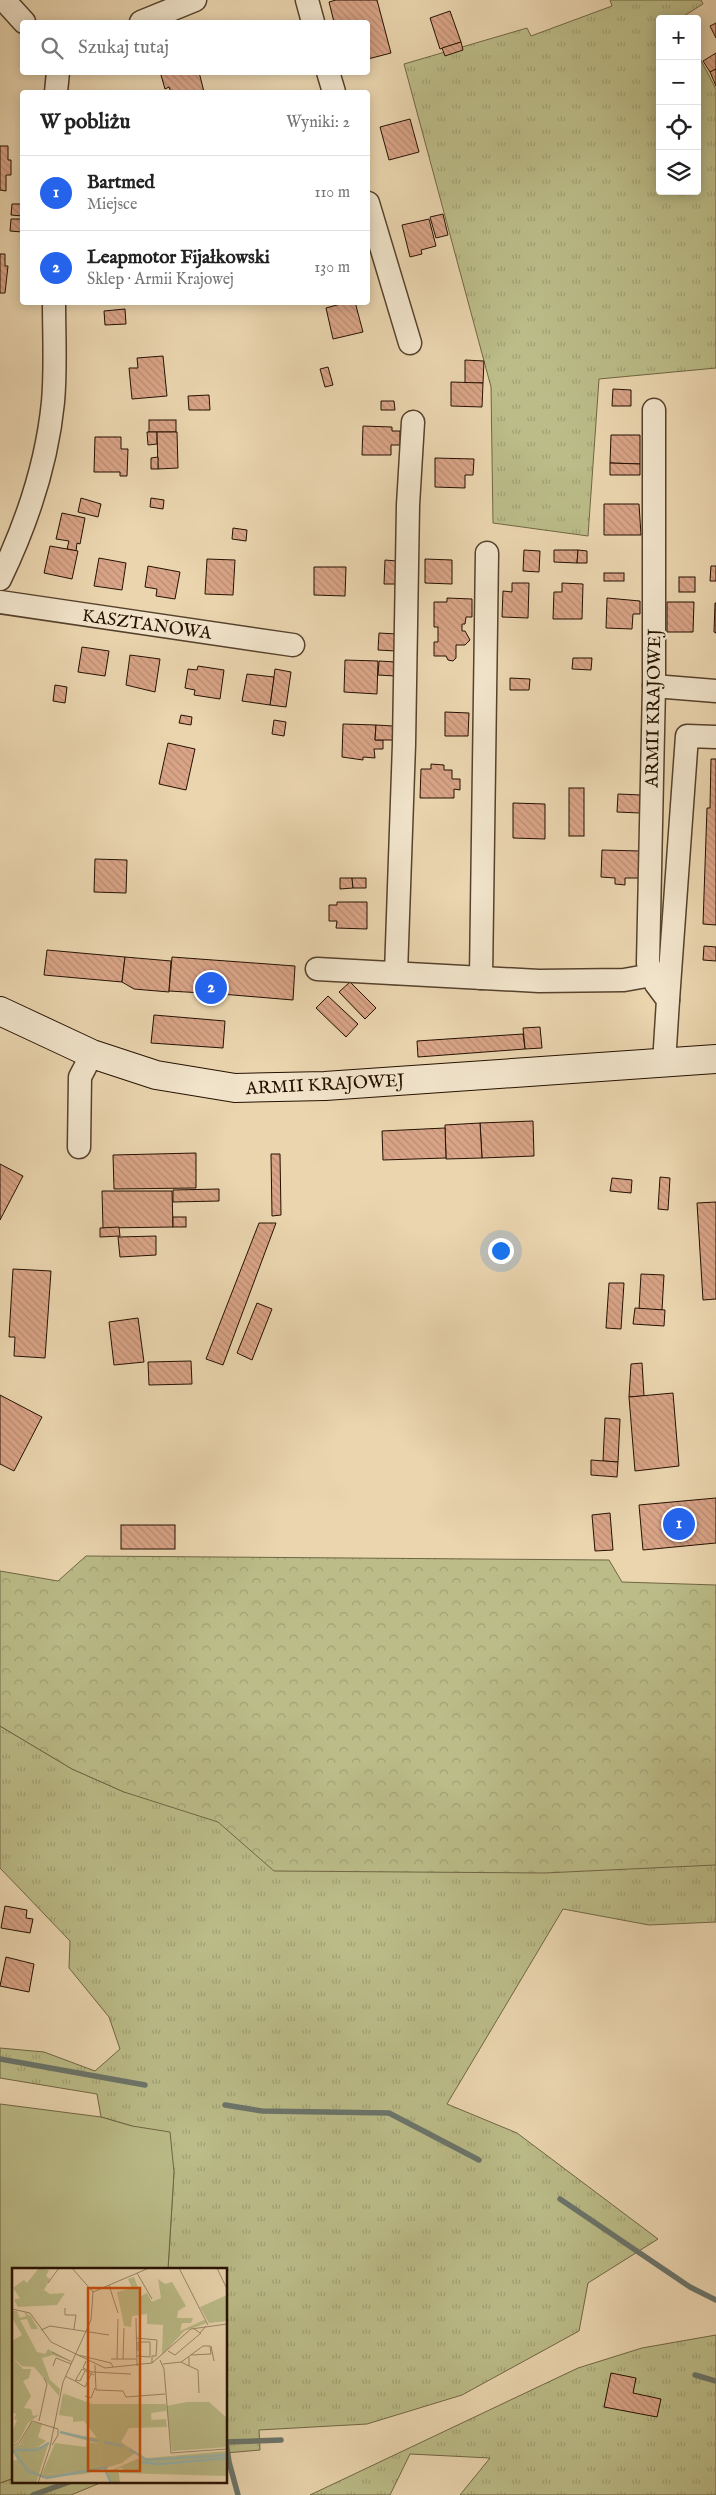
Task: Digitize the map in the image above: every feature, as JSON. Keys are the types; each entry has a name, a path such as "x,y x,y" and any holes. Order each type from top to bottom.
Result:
{"street":[{"path":"4,0 22,20"},
{"path":"146,20 195,0"},
{"path":"307,0 312,20"},
{"path":"56,90 58,75"},
{"path":"329,75 333,90"},
{"path":"370,210 410,343"},
{"path":"0,579 34,497 47,445 53,400 54,305"},
{"name":"ARMII KRAJOWEJ","path":"654,410 654,686 648,963 656,984 668,1000"},
{"path":"396,974 404,744 408,506 413,422"},
{"path":"481,978 487,553"},
{"name":"KASZTANOWA","path":"0,602 293,645"},
{"path":"654,686 716,691"},
{"name":"ARMII KRAJOWEJ","path":"664,1063 687,736 716,737"},
{"path":"317,969 481,978 595,981 624,980 652,975"},
{"name":"ARMII KRAJOWEJ","path":"0,1011 92,1054 156,1075 235,1088 325,1086 716,1059"},
{"path":"79,1147 80,1077 92,1054"}],"green space":[{"path":"610,0 701,0 703,4 685,15 656,15 656,195 701,195 701,61 716,89 716,368 599,379 588,536 493,523 491,387 404,64 527,28 531,36 612,6"},
{"path":"86,1556 609,1560 622,1582 716,1585 716,1865 544,1873 274,1871 218,1822 124,1792 72,1769 0,1726 0,1571 58,1581"},
{"path":"0,1726 72,1769 124,1792 716,1859 716,1922 649,1925 563,1909 447,2104 517,2133 658,2239 588,2283 579,2331 462,2395 367,2424 259,2430 260,2450 228,2453 228,2268 168,2268 174,2172 132,2126 101,2117 97,2094 0,2078 0,2048 44,2052 95,2071 120,2049 109,2017 69,1968 70,1941 0,1868"},
{"path":"0,2104 101,2117 132,2126 170,2132 174,2172 168,2268 12,2268 12,2479 0,2483"},
{"path":"716,2335 716,2495 460,2495 490,2458 410,2454 390,2495 310,2495 578,2368 642,2348"},
{"path":"12,2479 12,2482 103,2482 71,2495 0,2495 0,2483"}],"building":[{"path":"336,0 377,0 391,53 370,58 370,20 334,20 329,2"},
{"path":"450,11 461,42 440,49 430,18"},
{"path":"716,23 716,38 710,26"},
{"path":"461,42 463,50 445,56 442,48"},
{"path":"716,53 716,69 710,72 703,61"},
{"path":"716,69 716,86 710,72"},
{"path":"161,75 200,75 204,90 170,90 169,87 165,89"},
{"path":"410,119 419,152 389,160 380,127"},
{"path":"0,146 8,146 8,160 11,160 11,175 6,175 6,191 0,190"},
{"path":"12,204 20,204 20,216 11,215"},
{"path":"443,214 448,235 436,238 430,217"},
{"path":"11,219 20,219 20,232 10,231"},
{"path":"429,219 436,246 421,250 422,254 410,257 402,225"},
{"path":"0,254 5,254 5,266 8,266 5,293 0,293"},
{"path":"337,305 356,305 363,332 333,339 326,308"},
{"path":"125,309 126,324 105,325 104,311"},
{"path":"163,356 167,396 132,399 129,368 138,368 137,358"},
{"path":"465,360 484,361 483,383 465,383"},
{"path":"328,367 333,385 325,387 320,369"},
{"path":"451,382 483,383 482,407 451,406"},
{"path":"613,389 631,390 631,406 612,406"},
{"path":"209,395 210,410 189,410 188,396"},
{"path":"381,401 394,401 395,410 381,410"},
{"path":"149,420 176,420 176,432 149,432"},
{"path":"363,426 392,427 392,431 400,431 400,445 391,445 391,455 362,455"},
{"path":"147,432 157,432 157,444 148,445"},
{"path":"157,432 177,432 178,468 158,469"},
{"path":"611,435 640,435 640,464 610,463"},
{"path":"95,437 121,437 121,449 128,449 127,476 120,476 120,472 94,472"},
{"path":"158,457 158,469 151,469 151,458"},
{"path":"435,458 474,459 473,475 465,475 465,488 435,487"},
{"path":"610,463 640,464 640,475 610,475"},
{"path":"81,498 101,504 98,517 78,512"},
{"path":"151,498 164,500 163,509 150,507"},
{"path":"604,504 639,504 641,535 604,535"},
{"path":"62,513 85,518 80,544 77,543 76,551 67,549 69,541 56,539"},
{"path":"233,528 247,530 246,541 232,539"},
{"path":"50,546 78,551 72,579 44,573"},
{"path":"524,550 540,551 539,572 523,571"},
{"path":"554,550 578,550 577,563 554,562"},
{"path":"578,550 587,551 587,563 577,563"},
{"path":"99,558 126,563 122,590 94,586"},
{"path":"207,559 235,560 233,595 205,594"},
{"path":"425,559 452,560 452,584 425,583"},
{"path":"385,560 397,561 396,584 384,584"},
{"path":"148,566 180,572 175,599 156,596 157,589 145,587"},
{"path":"711,566 716,566 716,581 710,581"},
{"path":"314,567 346,567 345,596 314,595"},
{"path":"604,573 624,573 624,581 604,581"},
{"path":"679,577 695,577 695,592 679,592"},
{"path":"512,583 529,583 528,618 502,617 503,591 512,592"},
{"path":"562,583 583,584 582,619 553,619 554,592 562,592"},
{"path":"447,598 472,599 472,617 466,617 465,624 462,624 462,631 465,631 470,640 465,645 456,645 456,658 453,661 448,660 446,656 434,656 434,642 438,642 438,627 434,627 434,602 447,602"},
{"path":"607,598 640,601 640,614 633,614 632,629 606,628"},
{"path":"667,602 694,602 693,632 667,632"},
{"path":"716,603 716,633 714,632"},
{"path":"379,633 397,634 396,651 378,650"},
{"path":"82,647 109,651 105,676 78,672"},
{"path":"130,655 160,659 155,692 126,685"},
{"path":"573,658 592,658 591,670 572,669"},
{"path":"345,660 378,661 377,694 344,692"},
{"path":"379,661 396,662 395,676 378,675"},
{"path":"198,666 224,670 220,699 194,695 195,690 185,688 188,669 197,670"},
{"path":"275,669 291,672 286,707 270,705"},
{"path":"247,674 274,677 270,705 242,701"},
{"path":"510,678 530,679 529,690 510,690"},
{"path":"55,685 67,687 65,703 53,701"},
{"path":"445,712 469,713 468,736 445,736"},
{"path":"181,715 192,717 191,725 179,723"},
{"path":"274,720 286,722 284,736 272,734"},
{"path":"343,724 376,725 375,740 383,740 383,749 374,749 375,758 363,757 363,760 342,757"},
{"path":"376,725 393,726 393,740 375,740"},
{"path":"168,743 195,749 186,790 159,784"},
{"path":"711,759 716,759 716,925 703,924 707,808 710,808"},
{"path":"431,764 444,765 444,770 452,770 452,779 460,779 460,790 454,789 454,798 420,798 421,769 431,769"},
{"path":"569,788 584,788 584,836 569,836"},
{"path":"618,794 641,795 640,813 617,812"},
{"path":"513,803 545,804 545,839 513,838"},
{"path":"602,850 640,851 639,878 625,878 625,885 615,884 615,878 601,877"},
{"path":"95,859 127,860 126,893 94,892"},
{"path":"340,878 352,878 353,888 340,889"},
{"path":"352,878 366,878 366,888 353,888"},
{"path":"337,902 367,902 367,929 336,928 337,921 329,921 329,905 337,905"},
{"path":"704,946 716,947 716,961 703,960"},
{"path":"47,950 125,957 122,982 44,975"},
{"path":"125,957 171,961 169,992 134,989 122,982"},
{"path":"172,957 295,966 293,1000 221,994 218,1000 205,999 203,993 169,991"},
{"path":"350,982 376,1008 365,1019 339,992"},
{"path":"328,996 358,1024 346,1037 316,1008"},
{"path":"154,1015 225,1021 223,1048 151,1043"},
{"path":"540,1027 542,1048 525,1049 523,1028"},
{"path":"523,1034 525,1049 418,1057 417,1041"},
{"path":"533,1121 534,1156 482,1158 480,1123"},
{"path":"480,1123 482,1158 446,1159 445,1125"},
{"path":"445,1128 446,1158 383,1160 382,1131"},
{"path":"196,1153 196,1188 114,1189 113,1155"},
{"path":"271,1154 280,1154 281,1215 272,1216"},
{"path":"0,1164 23,1176 0,1220"},
{"path":"660,1177 670,1178 668,1210 658,1209"},
{"path":"612,1178 632,1180 631,1193 610,1191"},
{"path":"219,1189 219,1201 173,1202 173,1190"},
{"path":"102,1191 172,1191 173,1227 103,1228"},
{"path":"716,1202 716,1299 703,1300 697,1203"},
{"path":"173,1217 186,1217 186,1227 173,1227"},
{"path":"259,1223 276,1223 223,1365 206,1359"},
{"path":"119,1227 120,1236 100,1237 100,1228"},
{"path":"156,1236 156,1255 120,1257 118,1237"},
{"path":"13,1269 51,1271 45,1358 14,1356 15,1337 9,1337"},
{"path":"641,1274 664,1275 662,1310 639,1309"},
{"path":"609,1283 624,1283 621,1329 606,1328"},
{"path":"257,1303 272,1309 252,1360 237,1353"},
{"path":"635,1308 665,1310 664,1326 633,1324"},
{"path":"138,1318 144,1362 114,1365 109,1322"},
{"path":"191,1361 192,1384 149,1385 148,1362"},
{"path":"642,1363 644,1396 629,1397 631,1364"},
{"path":"673,1393 679,1466 635,1471 629,1397"},
{"path":"0,1395 42,1417 14,1471 0,1464"},
{"path":"605,1418 620,1419 618,1462 603,1461"},
{"path":"591,1460 618,1462 617,1477 591,1475"},
{"path":"716,1498 716,1543 643,1550 639,1505"},
{"path":"610,1513 613,1550 595,1551 592,1515"},
{"path":"121,1525 175,1525 175,1549 121,1549"},
{"path":"5,1906 27,1910 26,1918 33,1919 30,1933 1,1928"},
{"path":"6,1957 34,1964 29,1992 0,1986"},
{"path":"611,2373 636,2378 633,2393 661,2399 657,2417 604,2407"}],"waterway":[{"path":"0,2059 145,2085"},
{"path":"225,2105 262,2111 389,2113 479,2160"},
{"path":"560,2199 690,2287 716,2300"},
{"path":"695,2375 716,2381"},
{"path":"228,2442 281,2440"},
{"path":"228,2455 238,2495"},
{"path":"33,2495 69,2482"}],"place":[{"name":"Leapmotor Fijałkowski","path":"211,988"},
{"name":"Bartmed","path":"679,1524"}]}
